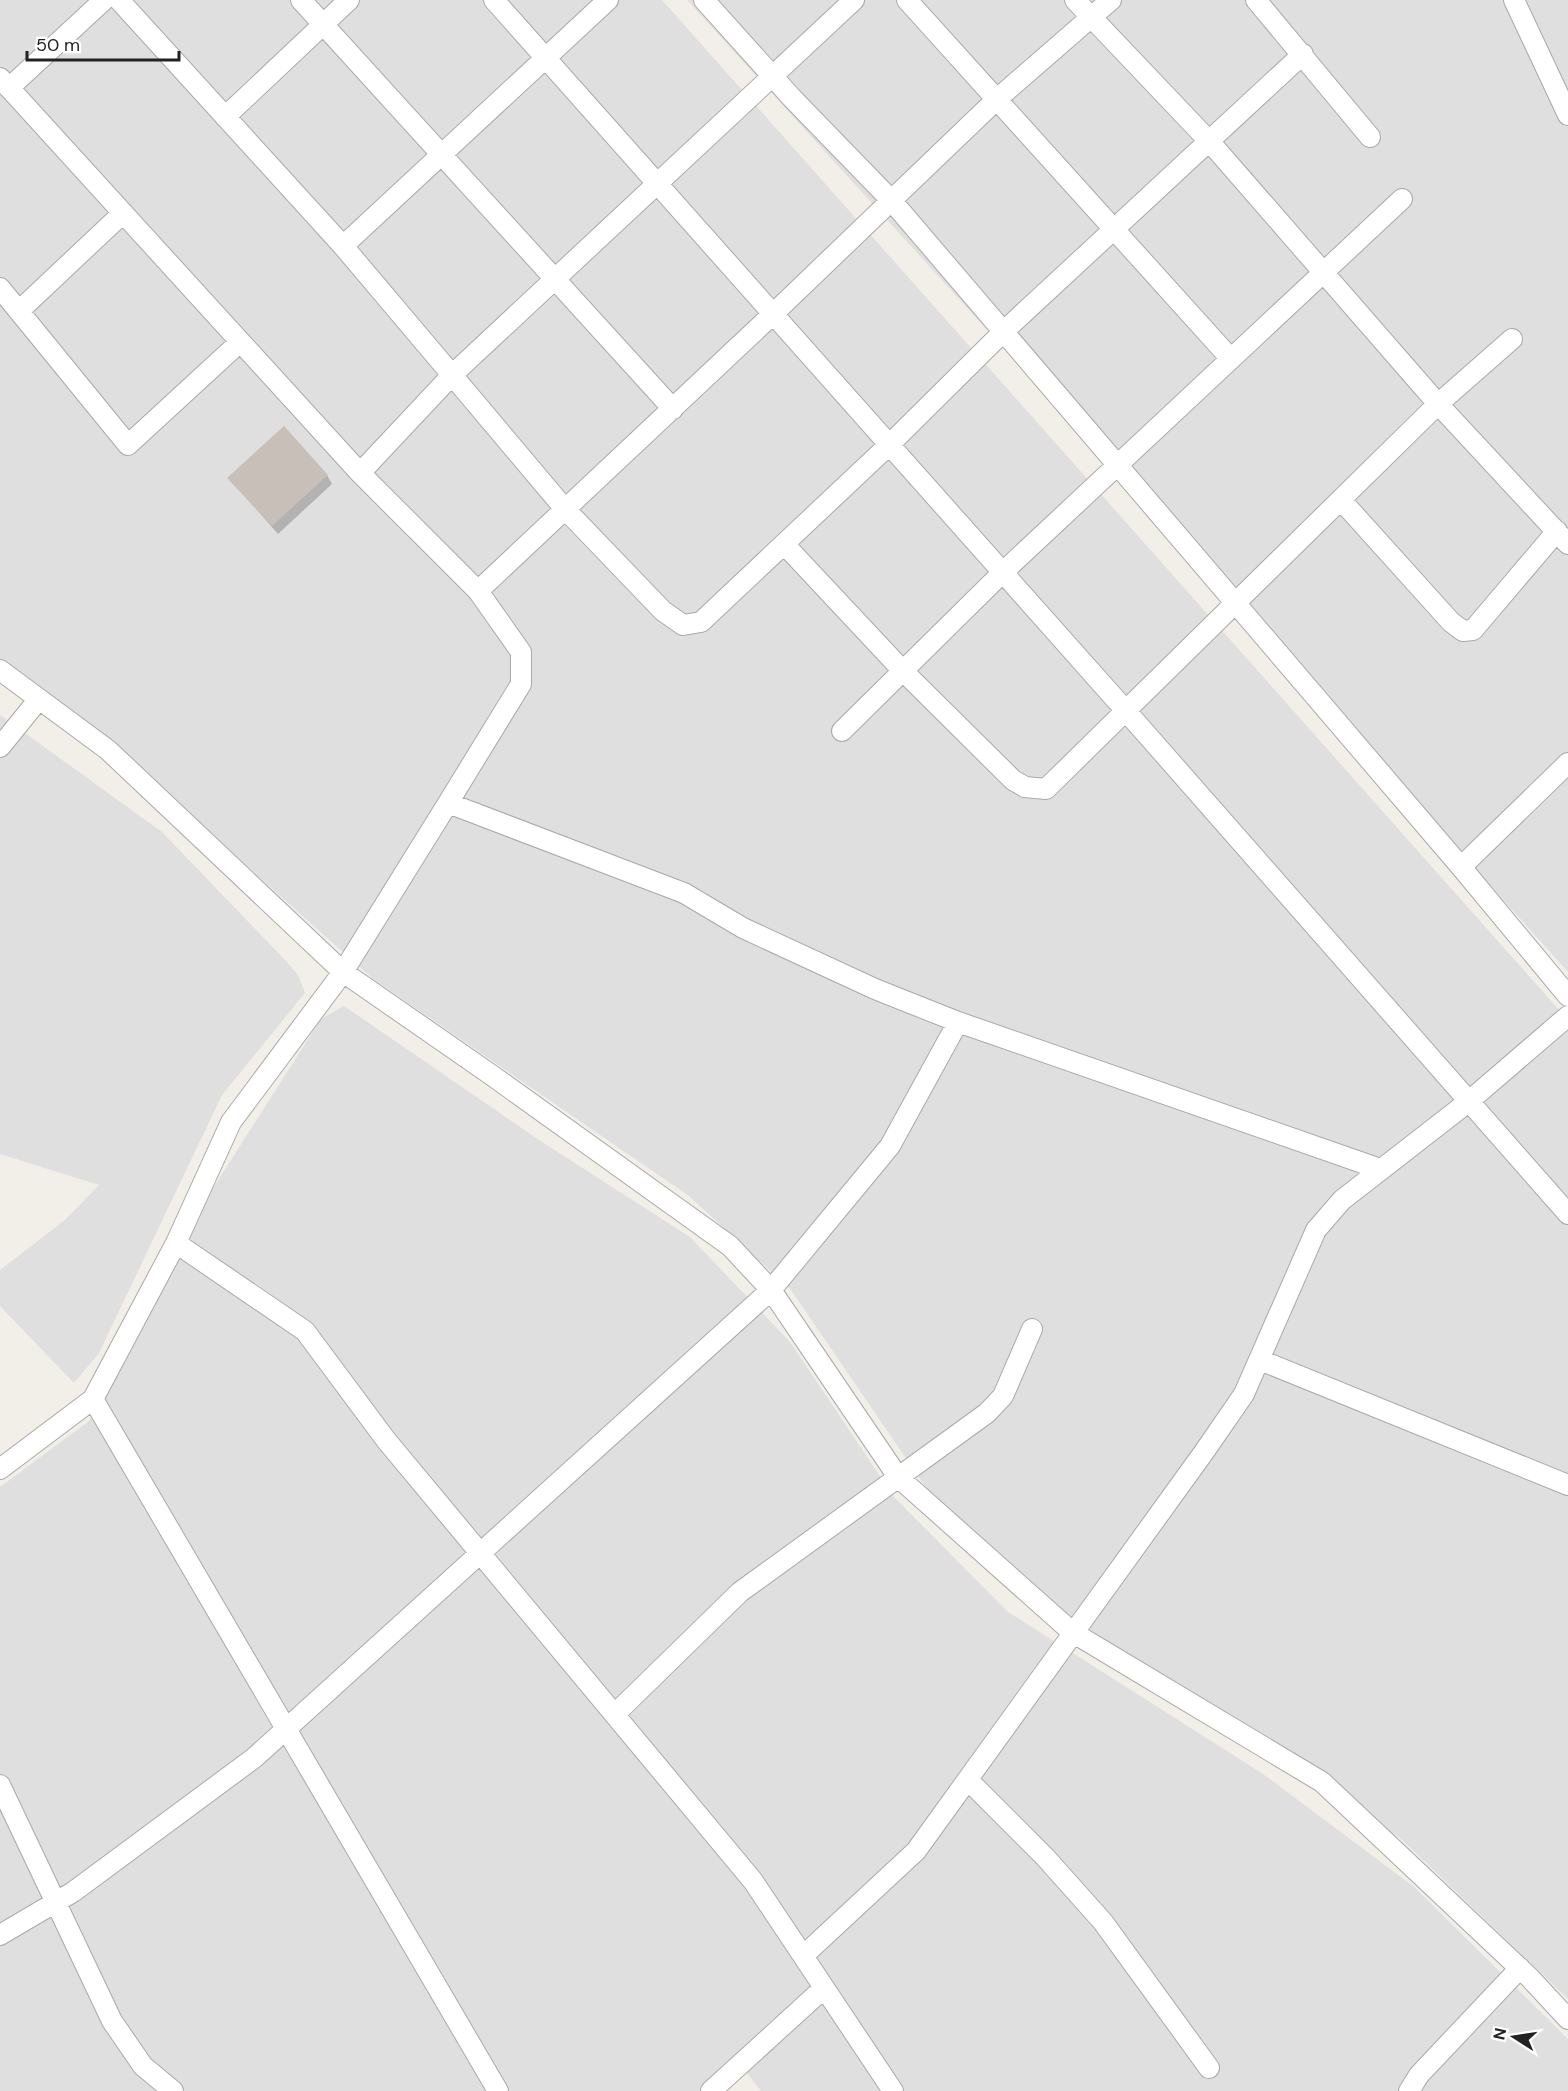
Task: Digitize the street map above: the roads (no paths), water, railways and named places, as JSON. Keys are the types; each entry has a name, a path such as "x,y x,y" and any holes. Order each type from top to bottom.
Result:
{"street":[{"path":"0,1468 93,1399 176,1243 231,1122 343,972 521,684 521,652 478,591 360,473 5,83 104,0"},
{"path":"119,0 343,246 564,508 663,611 683,625 701,622 889,445 1003,332 1304,54"},
{"path":"301,0 673,409"},
{"path":"225,117 349,0"},
{"path":"494,0 1126,711 1467,1102 1568,1214"},
{"path":"343,246 608,0"},
{"path":"704,0 772,76 891,200 1461,867 1568,996"},
{"path":"360,473 452,375 854,0"},
{"path":"907,0 1231,359"},
{"path":"1075,0 1209,141 1438,404 1563,538 1473,630 1463,631 1451,622 1341,500"},
{"path":"478,591 564,508 773,315 997,99 1111,0"},
{"path":"1256,0 1304,54 1370,137"},
{"path":"1514,0 1568,115"},
{"path":"842,731 1002,573 1402,199"},
{"path":"20,310 123,213"},
{"path":"0,288 128,445 240,342"},
{"path":"784,544 903,671 1013,780 1025,787 1046,789 1438,404 1512,339"},
{"path":"0,670 108,750 343,972 730,1246 771,1290 898,1477 1072,1632 1322,1782 1520,1968 1568,2019"},
{"path":"0,747 39,699"},
{"path":"1461,867 1568,763"},
{"path":"448,802 684,893 743,928 875,989 958,1022 1380,1169"},
{"path":"803,1956 915,1851 969,1781 1072,1632 1204,1452 1244,1394 1316,1230 1342,1200 1467,1102 1568,1016"},
{"path":"0,1935 57,1902 254,1758 771,1290 890,1146 958,1022"},
{"path":"176,1243 305,1331 386,1440 753,1881 893,2091"},
{"path":"615,1714 740,1592 987,1413 1003,1396 1032,1329"},
{"path":"1260,1360 1568,1485"},
{"path":"93,1399 498,2091"},
{"path":"969,1781 1045,1857 1103,1922 1209,2068"},
{"path":"0,1785 112,2021 126,2045 143,2066 173,2091"},
{"path":"1409,2091 1419,2075 1520,1968"},
{"path":"711,2091 824,1988"}]}
